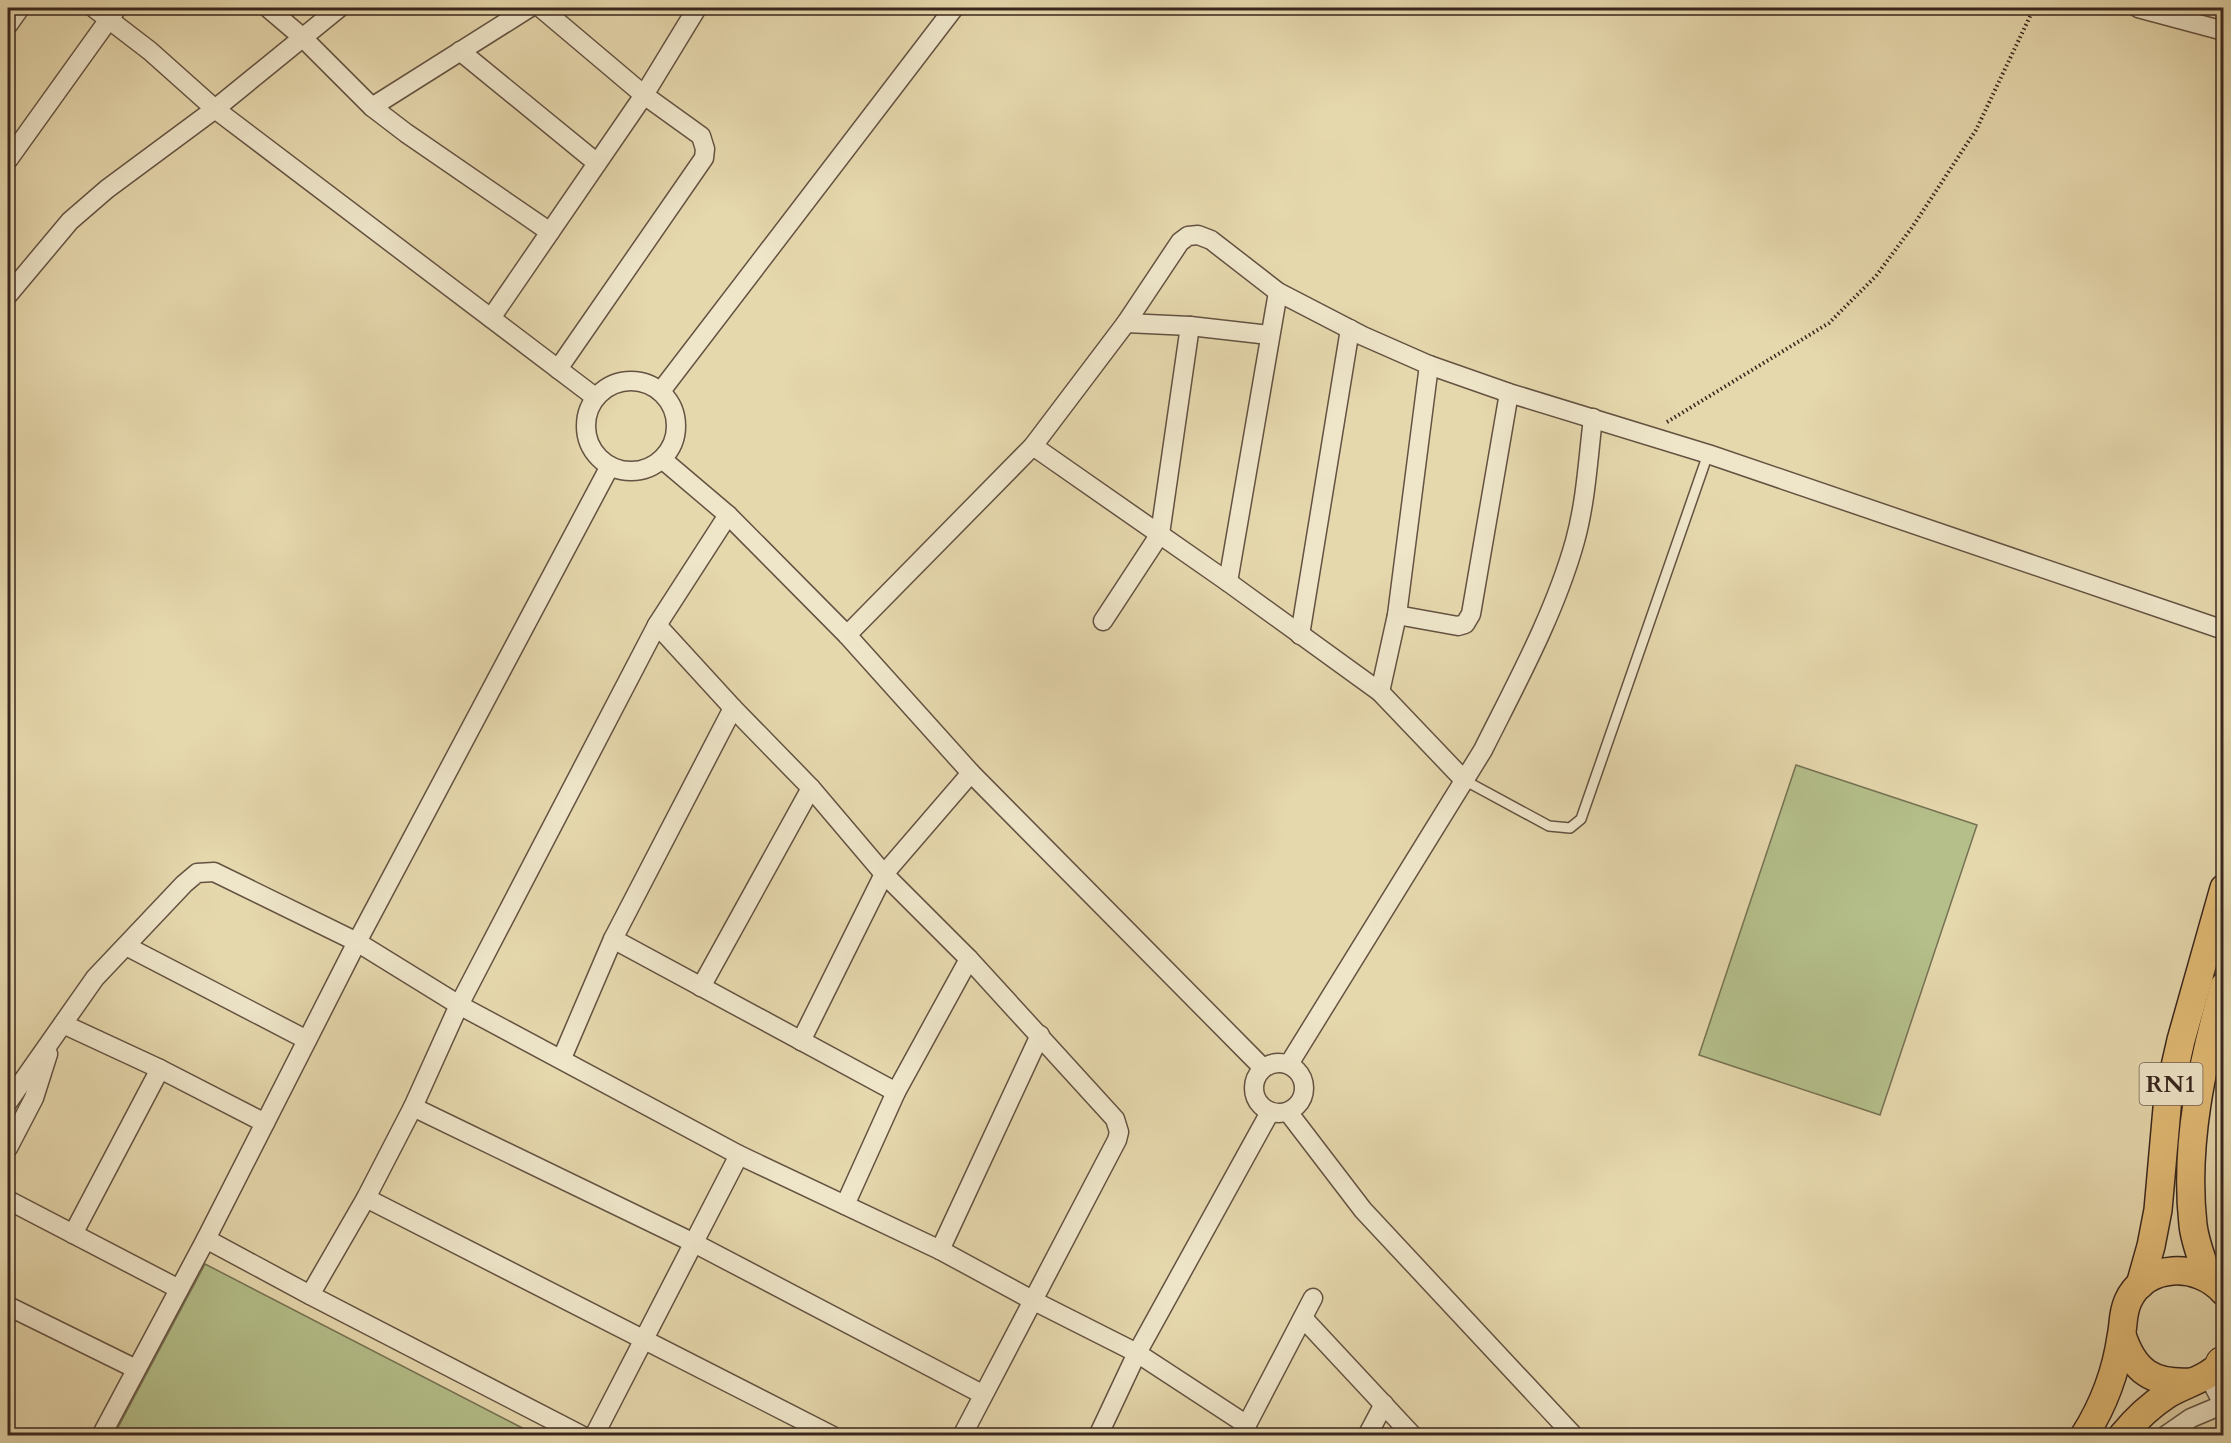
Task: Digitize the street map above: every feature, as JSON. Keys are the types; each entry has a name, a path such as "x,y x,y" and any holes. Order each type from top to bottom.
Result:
{"main road":[{"name":"RN1","path":"2140,1285 2158,1210 2168,1097 2181,1040 2223,888"},
{"name":"RN1","path":"2218,1284 2193,1227 2191,1167 2194,1116 2209,1040 2223,986"},
{"name":"RN1","path":"2084,1436 2102,1403 2113,1372 2122,1335 2122,1317 2128,1299 2140,1285 2153,1276 2169,1271 2186,1270 2218,1284"},
{"path":"2122,1335 2133,1360 2139,1368 2154,1378 2172,1383 2214,1369"},
{"path":"2122,1436 2134,1421 2167,1395 2214,1369"}],"street":[{"path":"8,25 20,8"},
{"path":"268,8 302,37 372,107 550,232"},
{"path":"8,295 70,220 107,189 215,109 339,8"},
{"path":"372,107 529,8"},
{"path":"542,8 644,95 701,136 705,149 704,158 558,369"},
{"path":"491,318 644,95 697,8"},
{"path":"661,392 954,8"},
{"path":"2138,8 2223,31"},
{"path":"8,160 107,11 215,109 595,397"},
{"path":"460,51 597,163"},
{"path":"847,635 1033,446 1126,323 1180,242 1188,236 1198,235 1211,240 1278,292 1350,329 1429,365 1509,393 1708,454 2223,630"},
{"path":"1228,582 1278,292"},
{"path":"1126,323 1191,326 1269,335"},
{"path":"1103,621 1160,534 1191,326"},
{"path":"1300,635 1350,329"},
{"path":"1380,692 1397,615 1429,365"},
{"path":"634,380 648,384 661,392 670,403 676,417 676,432 672,447 662,459 651,467 637,471 623,471 610,466 595,453 586,435 585,422 588,409 595,397 613,385 634,380"},
{"path":"1397,615 1458,626 1465,624 1471,614 1509,393"},
{"path":"1289,1064 1488,740 1554,601 1575,542 1583,507 1593,418"},
{"path":"1033,446 1228,582 1380,692 1464,780"},
{"path":"662,459 728,515 847,635 971,773 1263,1068"},
{"path":"101,1436 206,1239 357,942 610,466"},
{"path":"310,1295 366,1198 413,1107 459,1005 657,625 728,515"},
{"path":"657,625 811,788 884,874 969,959 1115,1119 1119,1132 1117,1140 962,1436"},
{"path":"562,1058 613,939 733,708"},
{"path":"801,1041 884,874 971,773"},
{"path":"701,987 811,788"},
{"path":"8,1102 95,978 184,884 197,873 214,872 357,942 459,1005 562,1058 739,1155 940,1250 1137,1353 1244,1430 1313,1298"},
{"path":"613,939 896,1092"},
{"path":"126,946 307,1040"},
{"path":"845,1205 896,1092 969,959"},
{"path":"58,1030 160,1069 265,1122"},
{"path":"8,1148 34,1098 58,1030"},
{"path":"940,1250 1040,1035"},
{"path":"1098,1436 1137,1353 1279,1112 1301,1101 1304,1093 1302,1076 1289,1064 1271,1064 1257,1075 1254,1092 1263,1107 1279,1112 1363,1210 1574,1436"},
{"path":"73,1234 160,1069"},
{"path":"413,1107 694,1243 982,1394"},
{"path":"594,1436 739,1155"},
{"path":"366,1198 833,1436"},
{"path":"8,1200 178,1289"},
{"path":"206,1239 583,1436"},
{"path":"8,1306 136,1369"},
{"path":"1303,1318 1413,1436"},
{"path":"2165,1436 2190,1418 2223,1405 2214,1369"},
{"path":"1367,1436 1384,1404"}],"lane":[{"path":"1464,780 1549,826 1570,828 1581,819 1708,454"}],"path":[{"path":"1646,434 1829,323 1876,276 1913,226 1976,130 2034,8"}],"green space":[{"path":"1796,765 1977,825 1880,1115 1699,1055"},
{"path":"205,1264 536,1435 114,1435"}]}
